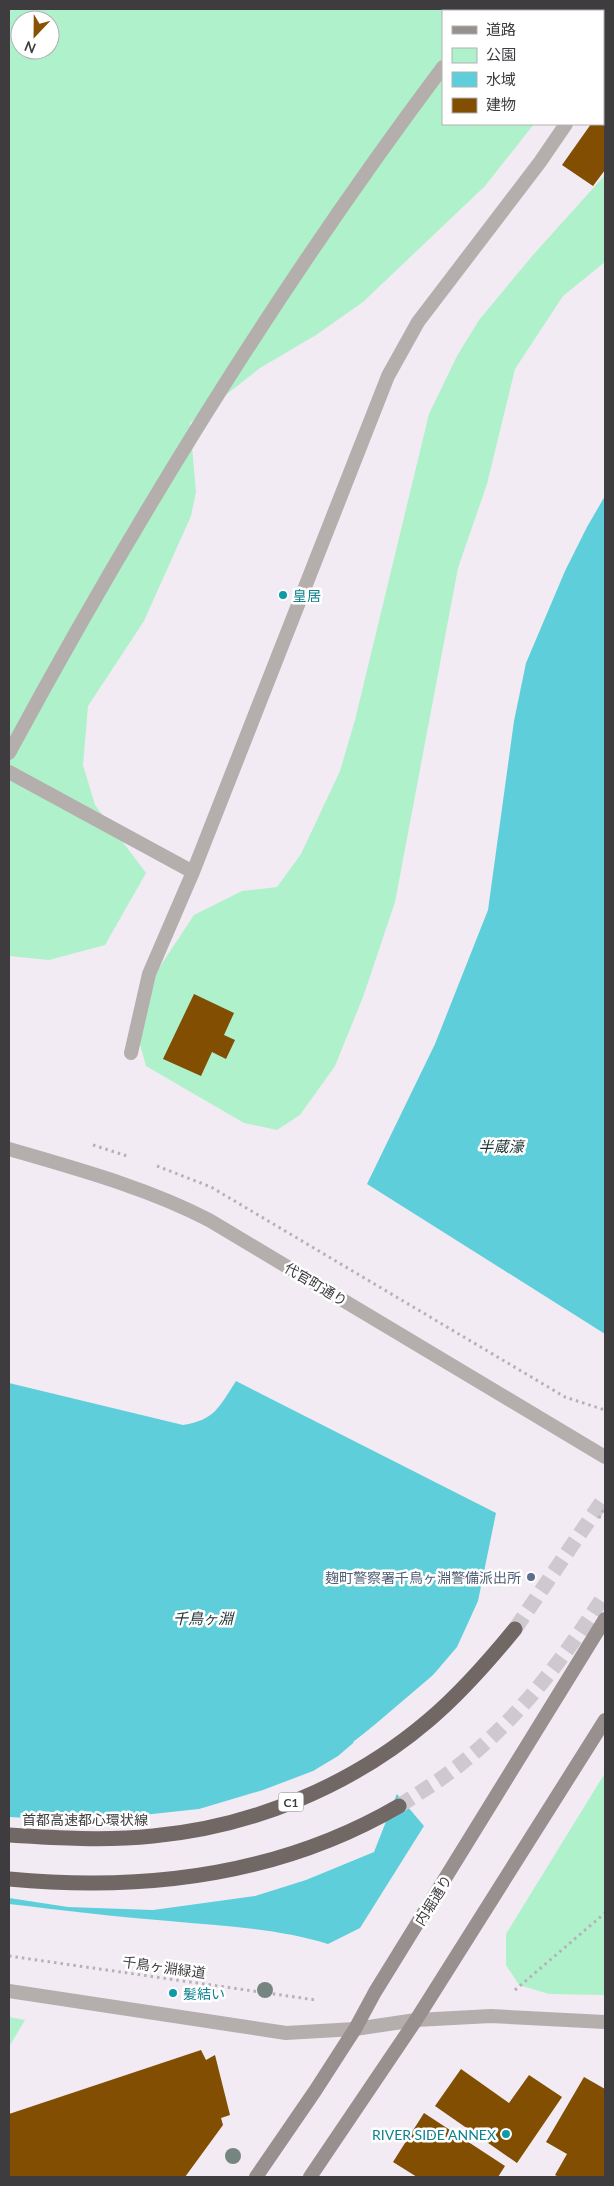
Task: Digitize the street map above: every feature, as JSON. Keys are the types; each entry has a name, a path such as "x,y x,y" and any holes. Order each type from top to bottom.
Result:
{"highway":[{"name":"首都高速都心環状線","path":"9,1835 52,1838 154,1836 236,1821 273,1809 332,1784 393,1748 429,1721 461,1691 515,1629"},
{"path":"9,1879 60,1884 118,1884 170,1880 221,1873 310,1847 377,1818 399,1806"}],"main road":[{"name":"内堀通り","path":"256,2177 354,2029 605,1619"},
{"path":"310,2177 416,2020 605,1720"}],"street":[{"path":"9,753 108,577 232,373 339,212 442,68"},
{"path":"131,1053 149,974 193,872 388,376 418,322 540,162 565,125"},
{"path":"9,772 193,872"},
{"name":"代官町通り","path":"9,1149 100,1175 185,1208 209,1220 605,1458"},
{"path":"9,1991 286,2033 354,2029 416,2020 490,2016 605,2022"}],"path":[{"path":"599,1518 605,1507"},
{"path":"514,1990 605,1913"},
{"name":"千鳥ヶ淵緑道","path":"9,1956 316,2000"}],"green space":[{"path":"9,9 605,9 604,30 604,10 442,10 442,125 533,125 485,186 363,302 316,335 260,368 190,423 196,492 191,516 144,621 88,706 83,765 95,805 146,873 105,945 49,960 9,956"},
{"path":"605,175 605,262 563,296 515,369 487,484 458,568 395,902 363,997 335,1066 300,1115 277,1130 244,1123 146,1066 134,1023 159,968 194,915 242,891 277,887 301,854 340,771 355,720 429,414 457,356 479,320 533,255"},
{"path":"605,1773 605,1995 549,1994 519,1985 506,1965 506,1934"},
{"path":"9,2017 25,2020 9,2047"}],"water":[{"name":"半蔵濠","path":"605,496 605,1334 367,1184 435,1044 488,910 514,721 526,663 565,571"},
{"name":"千鳥ヶ淵","path":"236,1381 496,1513 478,1601 457,1647 422,1688 353,1742 424,1826 360,1928 328,1944 289,1934 249,1928 9,1904 9,1383 183,1425 194,1423 209,1416 220,1405"}],"pier":[{"path":"446,1664 424,1689 356,1743 398,1791 374,1852 306,1880 255,1896 153,1910 68,1907 9,1898 9,1817 87,1821 199,1809 263,1790 313,1771 338,1756"}],"building":[{"path":"605,103 605,170 593,186 562,165 590,125 604,125"},
{"path":"194,994 234,1013 224,1035 235,1040 226,1059 212,1052 201,1076 163,1059"},
{"path":"201,2050 206,2060 215,2055 230,2115 221,2118 223,2125 185,2177 9,2177 9,2114"},
{"name":"RIVER SIDE ANNEX","path":"461,2069 509,2103 529,2075 562,2097 517,2163 435,2106"},
{"path":"584,2077 605,2089 605,2177 559,2177 555,2175 567,2154 546,2142"},
{"path":"424,2113 505,2166 498,2177 417,2177 393,2162"}],"tunnel":[{"path":"515,1629 605,1497"},
{"path":"399,1806 453,1770 518,1711 555,1666 605,1594"}],"place":[{"name":"皇居","path":"283,595"},
{"name":"麹町警察署千鳥ヶ淵警備派出所","path":"531,1577"},
{"name":"髪結い","path":"173,1993"},
{"name":"RIVER SIDE ANNEX","path":"506,2134"}]}
